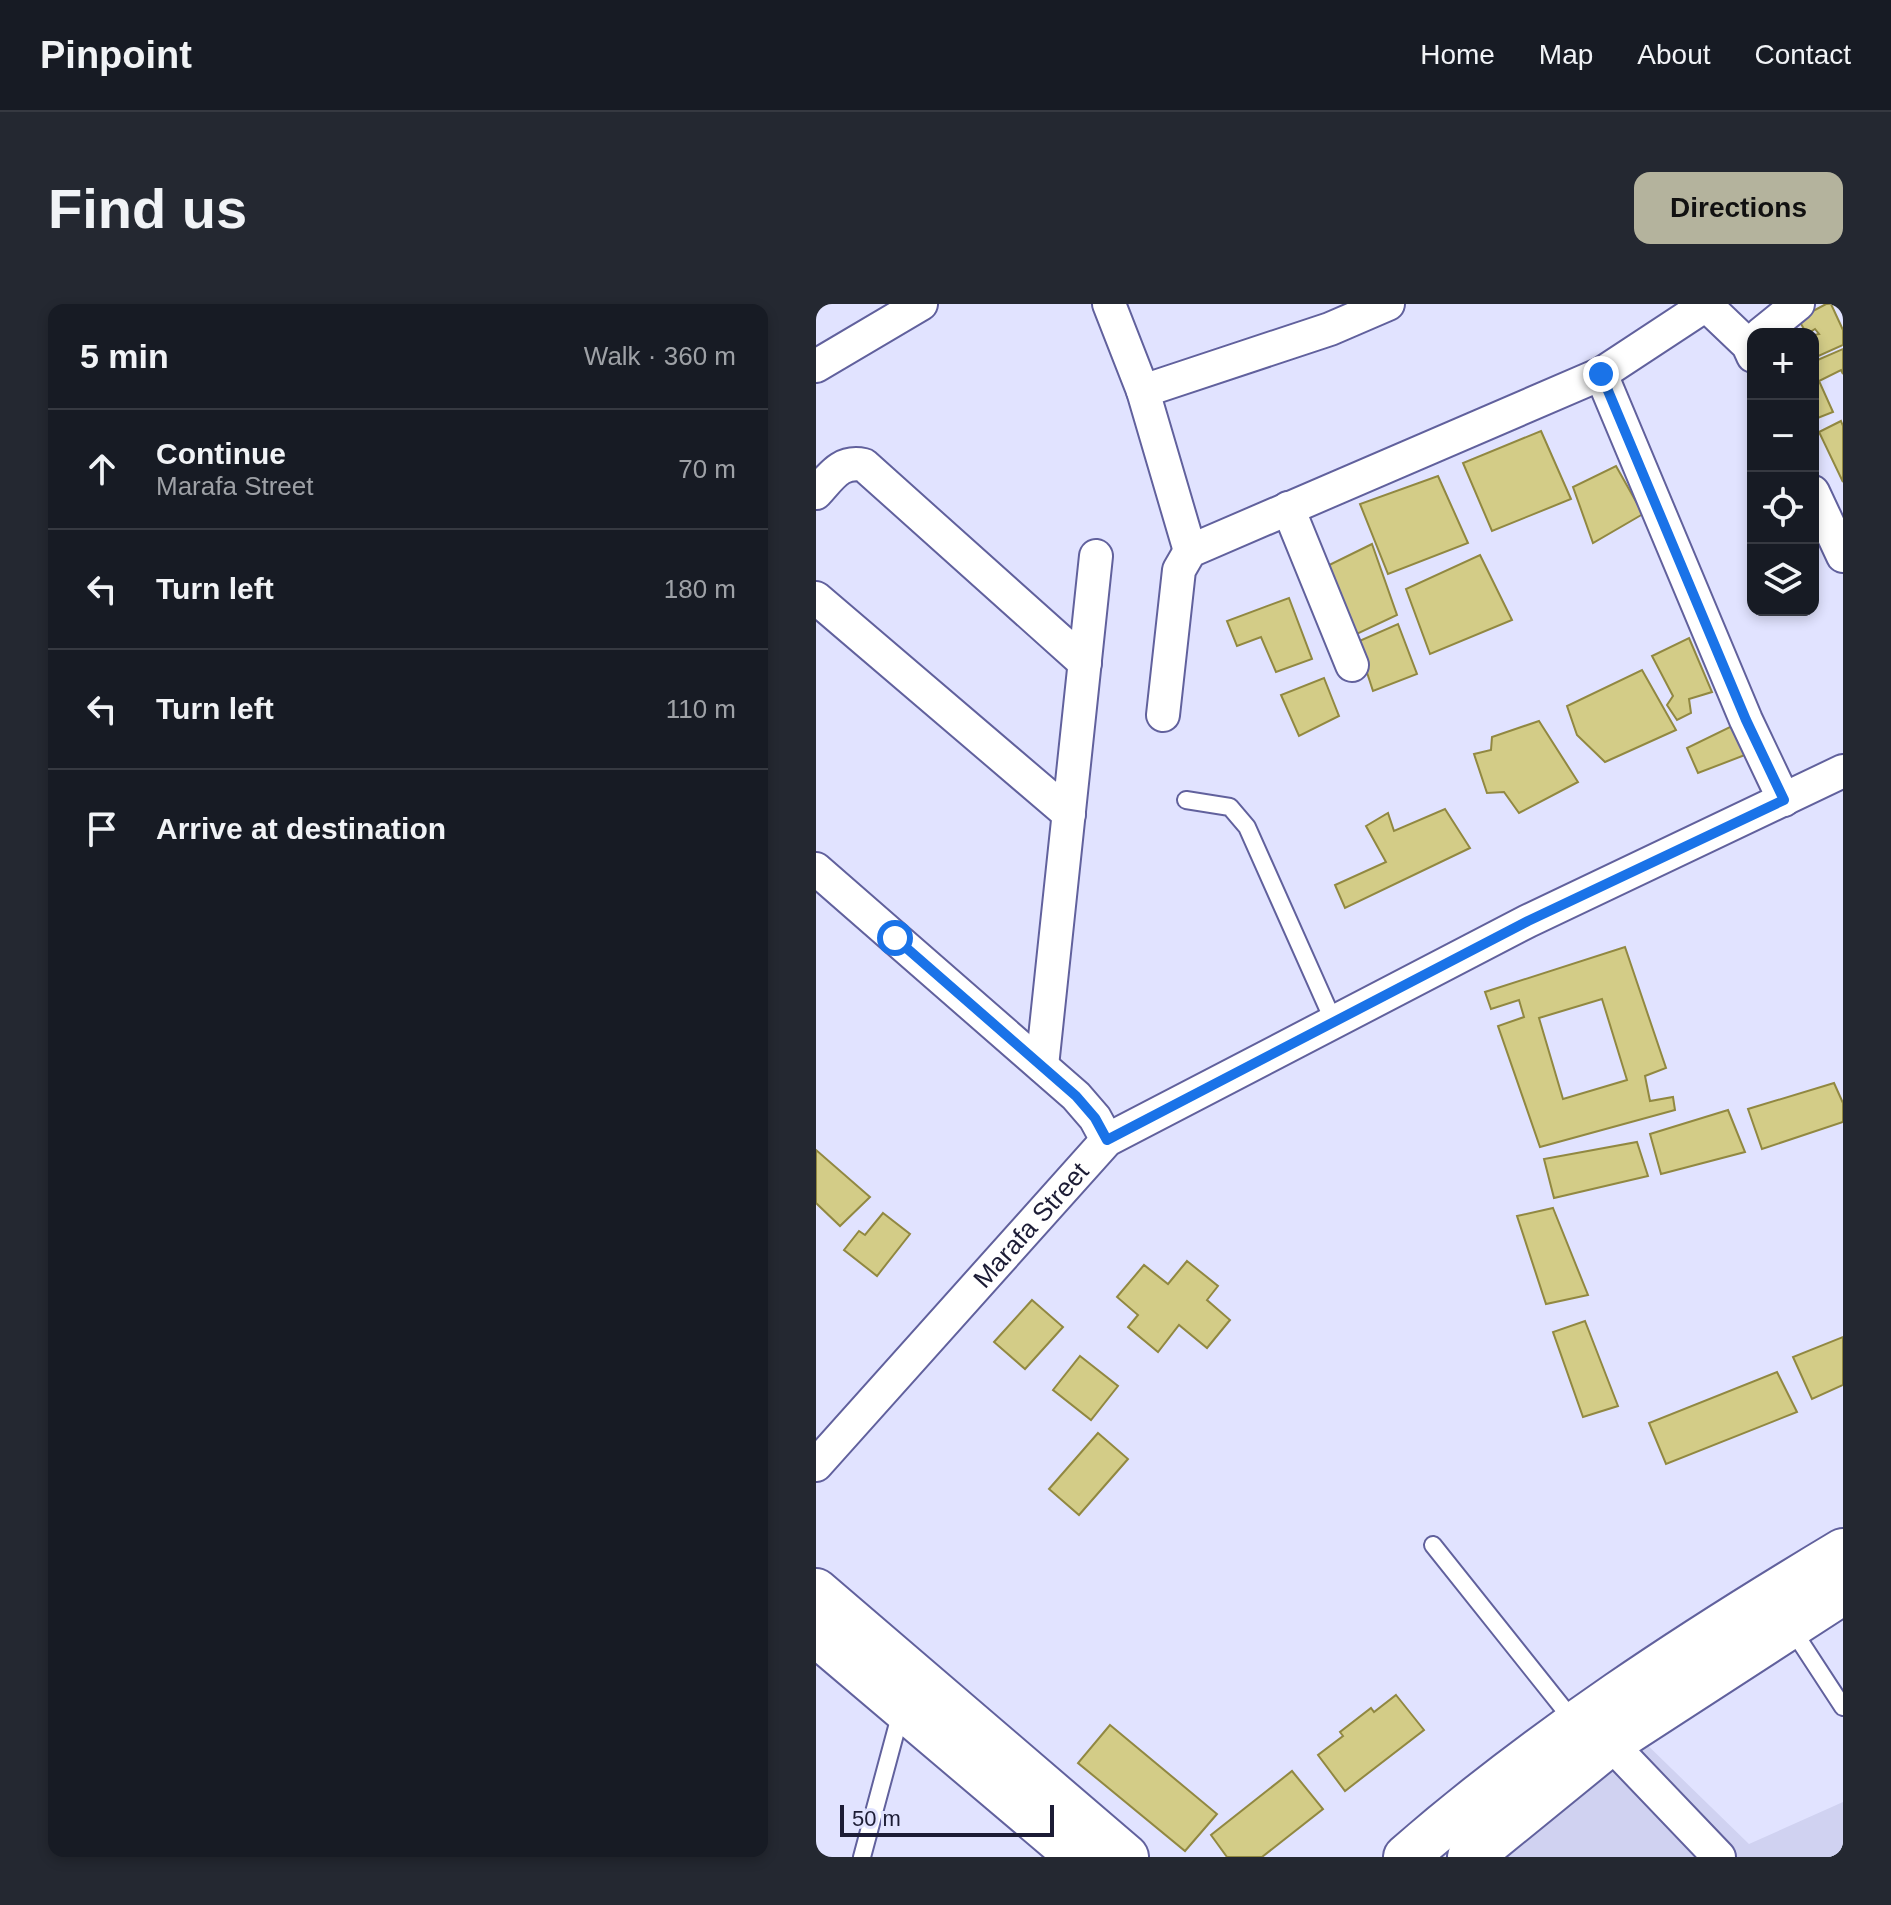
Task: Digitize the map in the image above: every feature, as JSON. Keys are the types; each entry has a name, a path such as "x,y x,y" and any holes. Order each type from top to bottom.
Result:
{"main road":[{"path":"1470,1857 1678,1652 1843,1551"},
{"path":"816,1591 1126,1857"},
{"path":"1406,1857 1593,1734 1843,1592"},
{"path":"816,1634 1079,1857"}],"street":[{"path":"816,366 921,304"},
{"path":"1109,304 1143,391 1190,551"},
{"path":"1143,391 1330,329 1388,304"},
{"path":"1163,715 1179,570 1190,551 1601,374 1706,304 1747,338"},
{"path":"1772,328 1798,304"},
{"path":"1601,374 1746,720 1784,800"},
{"path":"816,493 839,467 851,462 864,465 1085,663"},
{"path":"1819,505 1843,556"},
{"path":"1288,508 1352,665"},
{"path":"1042,1066 1096,556"},
{"path":"816,598 1069,814"},
{"path":"1107,1140 1528,921 1843,771"},
{"name":"Marafa Street","path":"816,869 1042,1066 1085,1107 1107,1140 816,1465"},
{"path":"1593,1734 1719,1857"}],"lane":[{"path":"1186,800 1230,807 1247,827 1333,1020"},
{"path":"1433,1545 1593,1734"},
{"path":"1789,1624 1843,1707"},
{"path":"862,1857 902,1706"}],"shaded area":[{"path":"1634,1732 1749,1844 1843,1802 1843,1857 1492,1857"}],"building":[{"path":"1831,304 1843,330 1843,345 1819,356 1819,328 1803,328 1798,319"},
{"path":"1843,349 1843,374 1841,370 1819,381 1819,359"},
{"path":"1819,381 1833,412 1819,417"},
{"path":"1841,421 1843,482 1819,432"},
{"path":"1541,431 1571,499 1492,531 1463,463"},
{"path":"1616,466 1643,514 1593,543 1573,487"},
{"path":"1438,476 1468,543 1388,574 1360,504"},
{"path":"1372,544 1397,615 1344,640 1317,571"},
{"path":"1480,555 1512,620 1430,654 1406,589"},
{"path":"1289,598 1312,659 1276,672 1261,637 1237,646 1227,621"},
{"path":"1398,624 1417,674 1373,691 1357,642"},
{"path":"1689,638 1712,692 1689,699 1691,713 1677,720 1667,705 1673,696 1652,656"},
{"path":"1642,670 1676,730 1605,762 1577,735 1567,706"},
{"path":"1324,678 1339,716 1299,736 1281,695"},
{"path":"1539,721 1578,782 1519,813 1504,792 1487,793 1474,754 1491,750 1492,737"},
{"path":"1732,726 1745,755 1698,773 1687,748"},
{"path":"1445,809 1470,848 1345,908 1335,885 1386,862 1366,826 1388,813 1394,831"},
{"path":"1625,947 1666,1068 1645,1076 1650,1101 1673,1097 1675,1110 1540,1147 1498,1026 1524,1017 1519,1000 1491,1009 1485,992","holes":["1602,999 1627,1080 1563,1099 1539,1018"]},
{"path":"1834,1083 1843,1103 1843,1122 1762,1149 1748,1109"},
{"path":"1728,1110 1745,1152 1661,1174 1650,1134"},
{"path":"1637,1142 1648,1176 1554,1198 1544,1159"},
{"path":"816,1150 870,1197 840,1226 816,1203"},
{"path":"1553,1208 1588,1295 1546,1304 1517,1216"},
{"path":"883,1213 910,1234 877,1276 844,1250 859,1231 865,1235"},
{"path":"1187,1261 1218,1286 1207,1300 1230,1320 1207,1348 1179,1325 1158,1352 1128,1327 1138,1315 1117,1297 1144,1265 1168,1284"},
{"path":"1032,1300 1063,1327 1025,1369 994,1342"},
{"path":"1585,1321 1618,1406 1583,1417 1553,1332"},
{"path":"1843,1337 1843,1385 1812,1399 1793,1357"},
{"path":"1080,1356 1118,1386 1091,1420 1053,1390"},
{"path":"1777,1372 1797,1412 1666,1464 1649,1423"},
{"path":"1098,1433 1128,1459 1079,1515 1049,1489"},
{"path":"1396,1695 1424,1730 1345,1791 1318,1755 1343,1736 1340,1732 1371,1708 1374,1712"},
{"path":"1110,1725 1217,1814 1185,1851 1078,1763"},
{"path":"1292,1771 1323,1809 1262,1857 1227,1857 1211,1835"}],"route":[{"path":"895,938 1076,1096 1095,1118 1107,1140 1528,921 1784,800 1746,720 1601,374"}]}
